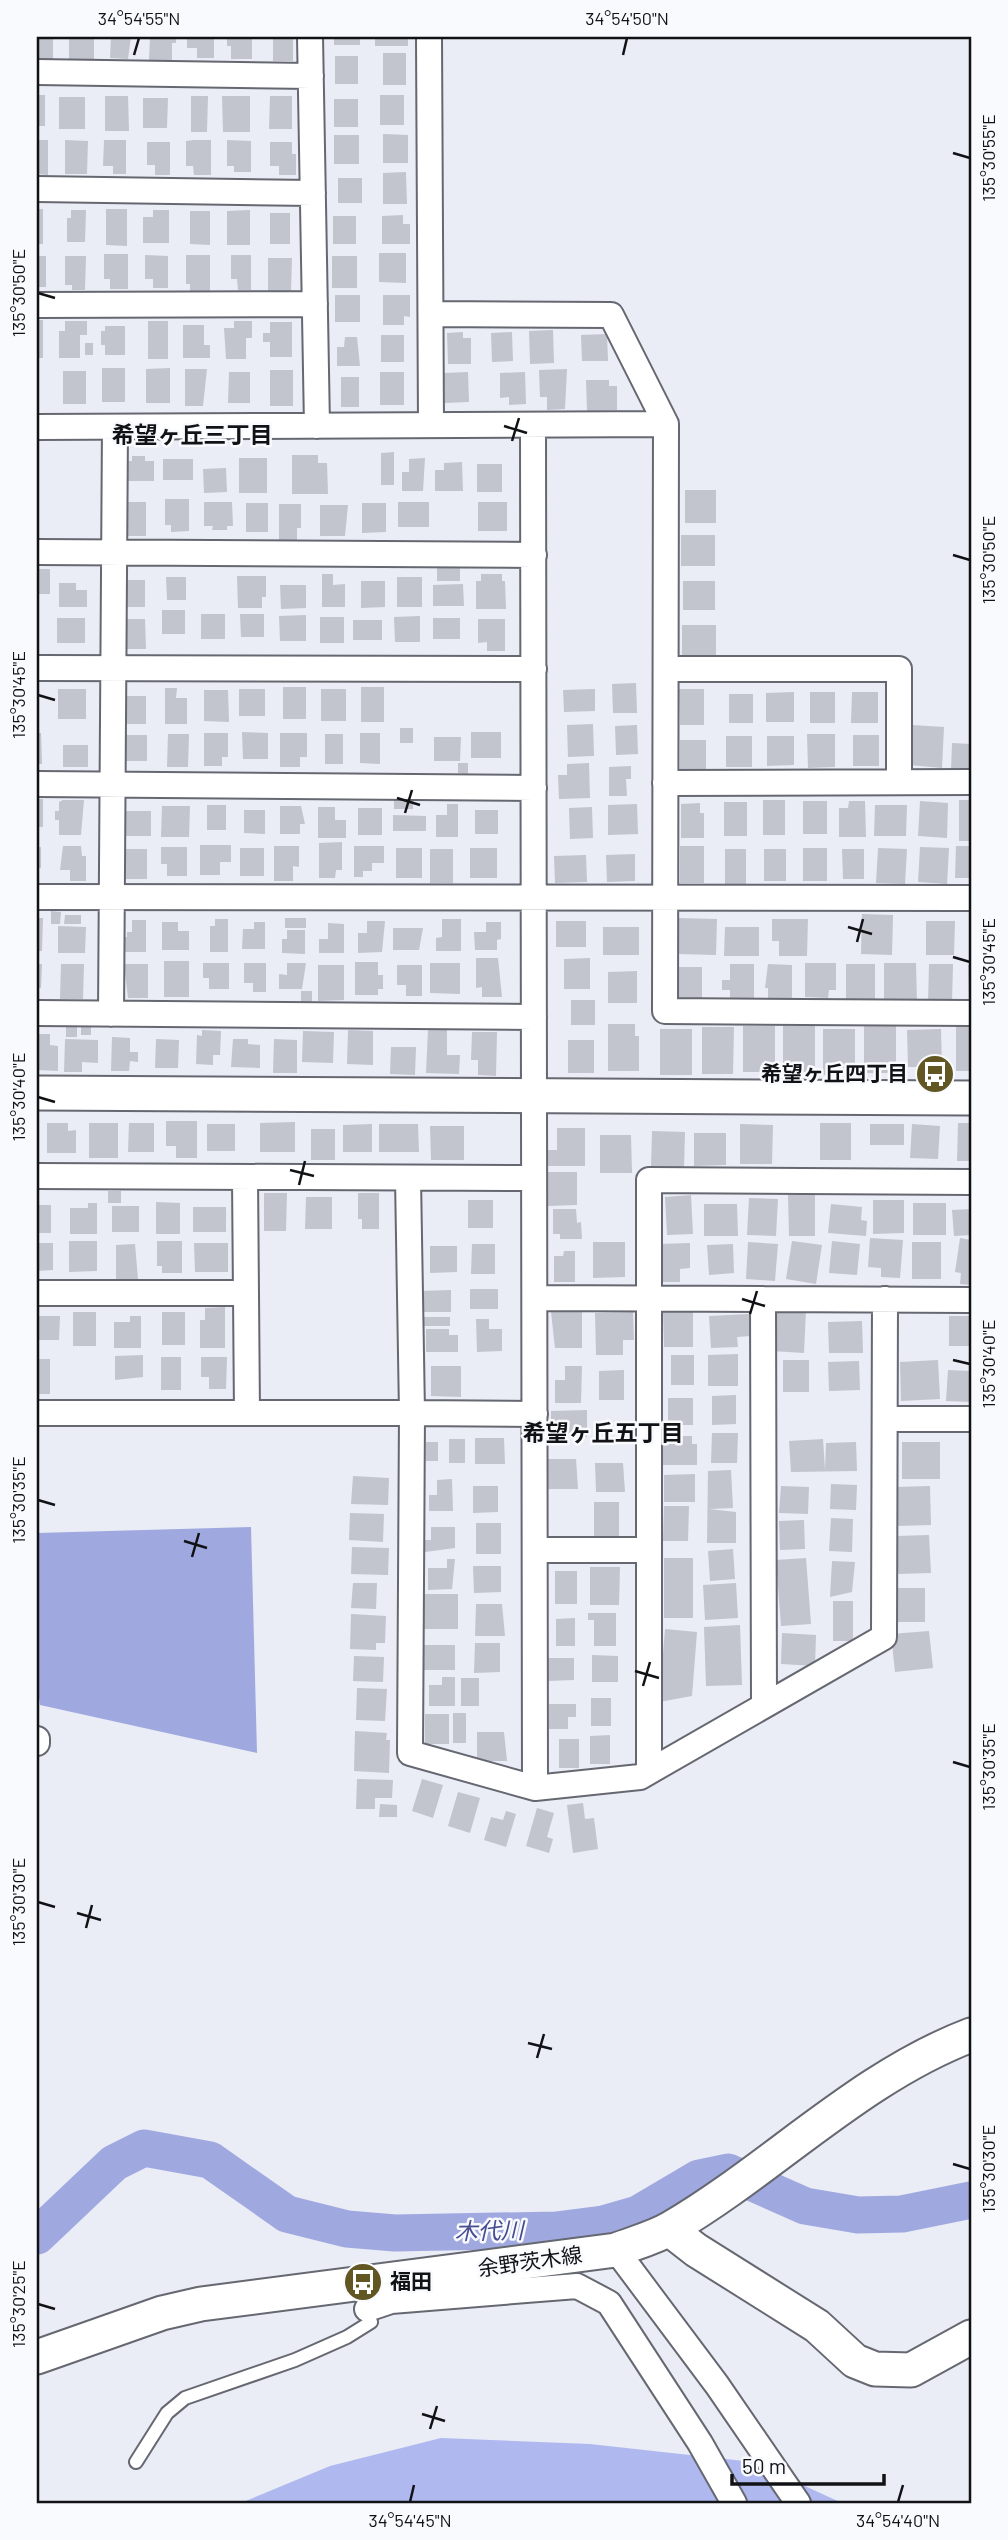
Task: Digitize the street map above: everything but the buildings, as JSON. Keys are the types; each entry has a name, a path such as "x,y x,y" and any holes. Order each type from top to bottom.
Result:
{"street":[{"path":"310,37 317,426"},
{"path":"429,37 431,425"},
{"path":"37,72 311,76"},
{"path":"37,189 313,193"},
{"path":"37,304 314,304"},
{"path":"430,314 611,315 666,424 665,1012 971,1013"},
{"path":"37,427 666,424"},
{"path":"533,425 535,1788"},
{"path":"111,1014 115,427"},
{"path":"37,552 534,555"},
{"path":"37,668 534,669"},
{"path":"666,668 899,668 899,782"},
{"path":"665,783 971,782"},
{"path":"37,784 534,788"},
{"path":"37,897 971,898"},
{"path":"37,1013 534,1017"},
{"path":"37,1094 971,1098"},
{"path":"37,1176 534,1178"},
{"path":"245,1177 247,1413"},
{"path":"408,1178 412,1413 410,1753 535,1788 640,1777 764,1703 884,1637 885,1300"},
{"path":"649,1770 649,1180 971,1182"},
{"path":"37,1293 246,1293"},
{"path":"535,1298 971,1300"},
{"path":"764,1299 764,1703"},
{"path":"37,1413 535,1414"},
{"path":"885,1419 971,1419"},
{"path":"535,1550 649,1550"},
{"name":"余野茨木線","path":"37,2357 162,2314 201,2304 361,2296 616,2250 669,2229 895,2073 944,2045 971,2035"},
{"path":"669,2229 696,2250 817,2326 855,2361 875,2369 911,2370 971,2337"},
{"path":"616,2250 718,2385 798,2503"},
{"path":"361,2296 391,2301 577,2286 610,2303 700,2444 734,2503"}],"lane":[{"path":"136,2462 167,2413 185,2398 295,2360 347,2337 371,2322 361,2296"}],"shaded area":[{"path":"251,1527 257,1753 40,1705 37,1682 37,1533"},
{"path":"441,2438 590,2444 753,2462 842,2503 241,2503 330,2466"}],"waterway":[{"name":"木代川","path":"37,2236 114,2163 144,2148 210,2160 287,2214 347,2229 395,2233 556,2230 603,2224 638,2214 699,2178 728,2172 805,2206 858,2215 902,2214 971,2200"}],"place":[{"name":"希望ヶ丘四丁目","path":"935,1074"},
{"name":"福田","path":"363,2282"}],"district":[{"name":"希望ヶ丘三丁目","path":"192,435"},
{"name":"希望ヶ丘五丁目","path":"603,1433"}]}
